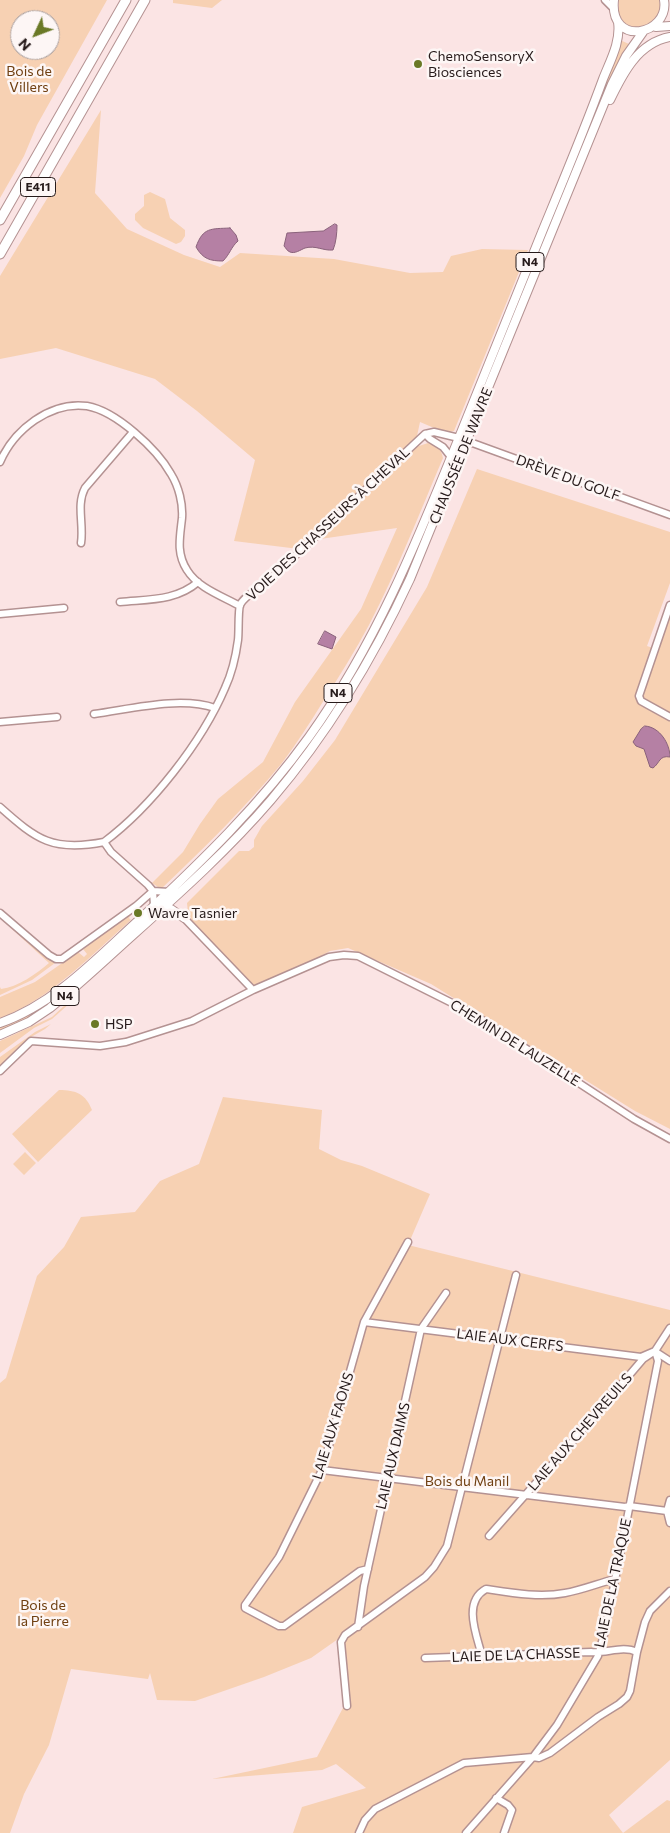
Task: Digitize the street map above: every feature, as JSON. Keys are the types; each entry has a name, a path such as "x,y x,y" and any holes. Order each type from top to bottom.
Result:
{"highway":[{"name":"E411","path":"0,220 126,0"},
{"name":"E411","path":"0,254 145,0"}],"main road":[{"path":"665,2 670,12"},
{"path":"656,27 664,17 665,2"},
{"name":"CHAUSSÉE DE WAVRE","path":"172,895 225,849 270,801 295,770 327,726 360,675 391,620 410,579 616,45 619,30 614,4"},
{"path":"618,22 634,32 670,26"},
{"name":"CHAUSSÉE DE WAVRE","path":"463,440 618,71 634,43 643,32"},
{"path":"595,125 603,118 616,89 637,55 654,42 670,37"},
{"name":"N4","path":"0,1035 29,1022 50,1008 164,908 172,895 254,807 300,750 360,657 391,599 451,457 463,440"},
{"path":"172,895 184,918"},
{"name":"N4","path":"0,1023 23,1014 47,999 154,906 172,895"},
{"path":"164,908 171,909 184,918"}],"street":[{"path":"605,0 614,4"},
{"path":"0,462 17,436 28,425 46,413 65,407 88,406 113,417 133,432 162,461 174,479 182,508 179,542 180,556 187,570 198,582 240,606"},
{"path":"80,542 82,530 80,506 82,493 90,481 133,432"},
{"path":"425,434 434,432 463,440"},
{"path":"425,434 443,447 451,457"},
{"name":"VOIE DES CHASSEURS À CHEVAL","path":"104,842 130,820 160,789 182,761 215,708 226,687 233,662 238,640 240,606 249,596 266,584 292,560 425,434"},
{"name":"DRÈVE DU GOLF","path":"463,440 670,514"},
{"path":"120,602 176,596 190,589 198,582"},
{"path":"670,605 639,692 640,699 670,717"},
{"path":"0,614 64,608"},
{"path":"94,714 180,702 202,704 215,708"},
{"path":"0,722 57,717"},
{"path":"0,807 28,832 49,843 68,846 104,842 111,852 144,880 153,891 154,906"},
{"path":"153,891 172,895"},
{"path":"0,913 49,955 56,959 62,959 136,906 153,891"},
{"path":"184,918 253,990"},
{"name":"CHEMIN DE LAUZELLE","path":"0,1071 31,1041 100,1046 126,1042 192,1020 253,990 329,957 358,956 470,1012 628,1115 670,1140"},
{"name":"LAIE AUX FAONS","path":"368,1569 360,1571 349,1578 284,1626 279,1626 245,1608 245,1604 278,1557 322,1470 364,1322 408,1242"},
{"path":"347,1706 341,1642 345,1636 425,1576 440,1559 450,1539 516,1276"},
{"name":"LAIE AUX DAIMS","path":"358,1627 360,1606 421,1329 446,1293"},
{"name":"LAIE AUX CERFS","path":"364,1322 641,1357 656,1351"},
{"name":"LAIE AUX CHEVREUILS","path":"489,1536 574,1442 644,1359 656,1351 670,1328"},
{"path":"656,1351 670,1361"},
{"name":"LAIE DE LA TRAQUE","path":"466,1833 533,1757 568,1708 599,1653 605,1631 658,1361 656,1351"},
{"path":"322,1470 667,1511"},
{"path":"670,1500 667,1511 670,1523"},
{"path":"482,1656 472,1619 474,1604 482,1591 486,1589 525,1594 557,1594 615,1579"},
{"path":"359,1833 375,1809 464,1763 540,1758 550,1753 627,1697 647,1616 670,1590"},
{"name":"LAIE DE LA CHASSE","path":"425,1658 599,1653 618,1650 637,1652"},
{"path":"496,1798 508,1805 512,1810 504,1833"}],"green space":[{"name":"Bois de Villers","path":"0,0 107,0 37,125 24,156 0,198"},
{"path":"173,0 222,0 212,8 173,3"},
{"path":"619,0 659,0 660,11 656,20 649,26 631,27 624,22 619,13"},
{"path":"620,40 629,44 609,81 413,563 398,596 364,661 325,724 280,783 256,810 336,704 361,663 394,600 423,535 603,93"},
{"path":"101,110 95,193 127,229 184,255 220,267 240,253 334,259 410,273 443,272 451,256 482,249 528,250 454,431 446,433 420,422 417,436 299,549 234,541 255,460 197,411 155,379 56,348 0,359 0,276"},
{"path":"150,192 165,199 170,218 185,230 185,236 181,242 176,244 143,228 135,220 135,214 144,206 144,195"},
{"path":"428,443 438,448 443,458 389,584 353,654 282,763 239,812 161,889 152,883 183,852 218,799 263,762 295,702 361,609 397,528 320,539 416,447"},
{"path":"477,469 670,532 670,583 647,646 653,648 670,612 670,1129 635,1111 431,984 348,948 330,951 310,962 257,985 251,984 193,922 188,913 187,903 239,851 249,851 254,847 254,840 262,826 303,781 335,740 427,587"},
{"path":"128,913 132,913 129,918 131,920 70,975 36,1000 0,1018 0,997 35,982 78,952 84,957 87,954 83,949"},
{"path":"0,915 55,963 32,980 0,995 0,987 1,989 7,988 20,983 33,976 49,963 0,918"},
{"path":"78,993 79,995 52,1019 34,1028 0,1053 0,1041 52,1017"},
{"path":"58,994 38,1011 0,1032 0,1027 31,1014"},
{"path":"51,1024 31,1037 0,1066 0,1057 35,1032"},
{"path":"59,1090 80,1094 87,1100 92,1110 38,1162 12,1134"},
{"name":"Bois du Manil","path":"223,1097 322,1110 319,1149 341,1160 362,1166 430,1194 408,1245 670,1310 670,1760 609,1815 623,1833 293,1833 302,1807 366,1788 336,1764 322,1770 212,1779 317,1757 344,1706 338,1639 311,1658 195,1701 157,1700 150,1673 148,1679 71,1669 49,1745 24,1794 10,1833 0,1833 0,1383 6,1378 37,1276 64,1247 81,1217 135,1212 160,1181 199,1164"},
{"path":"25,1152 36,1163 24,1175 13,1164"},
{"path":"667,1800 670,1801 670,1833 623,1833"}],"shaded area":[{"path":"335,224 337,225 337,231 333,250 309,247 292,252 288,251 284,246 287,233 323,231"},
{"path":"230,228 238,241 223,261 207,258 196,247 199,240 208,230"},
{"path":"325,631 336,637 332,649 318,644"},
{"path":"645,726 655,729 660,733 670,752 670,757 662,758 653,768 650,767 644,749 636,746 633,742"}],"place":[{"name":"ChemoSensoryX Biosciences","path":"418,64"},
{"name":"Wavre Tasnier","path":"138,913"},
{"name":"HSP","path":"95,1024"}],"park label":[{"name":"Bois de la Pierre","path":"43,1614"}]}
